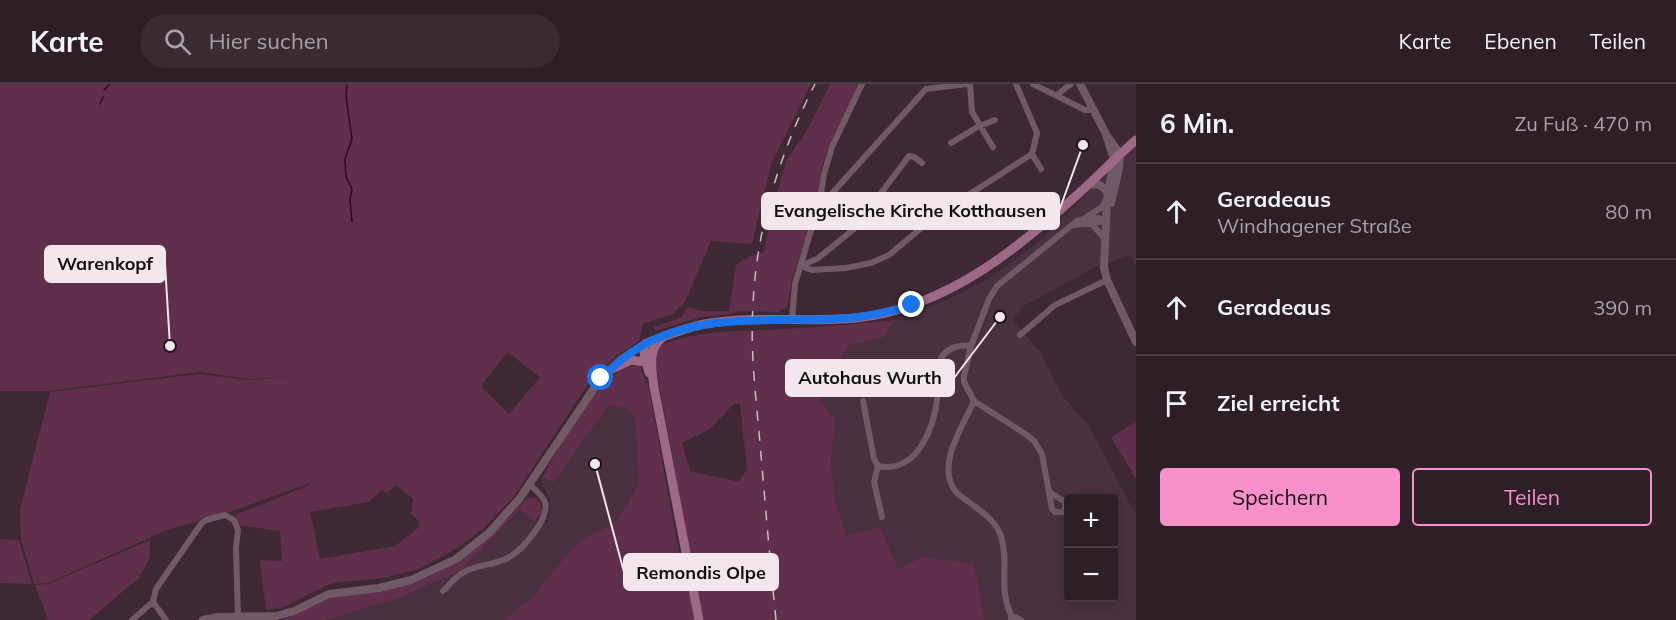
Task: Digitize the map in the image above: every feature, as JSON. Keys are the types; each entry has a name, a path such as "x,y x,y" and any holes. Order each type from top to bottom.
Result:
{"main road":[{"path":"1080,84 1106,134 1114,165 1104,238 1104,267 1107,280 1136,342"},
{"path":"203,620 218,617 277,618 329,594 389,586 424,576 475,546 489,533 530,485 590,392 622,358 645,344 667,335 707,324 835,319 873,315 936,296 995,262 1114,165 1136,140"},
{"path":"1106,221 1107,196 1114,165"},
{"path":"1088,185 1097,183 1102,185 1107,196"},
{"path":"648,360 656,343 667,335"},
{"path":"645,344 699,620"},
{"path":"609,370 631,360 648,360"}],"street":[{"path":"792,320 800,266 820,200 824,174 832,147 862,84"},
{"path":"820,200 827,198 835,190 926,89 969,84 972,112 993,147"},
{"path":"800,266 805,269 821,270 858,266 883,259 897,250 937,215 1032,154 1037,133 1016,84"},
{"path":"1034,84 1085,110 1094,110"},
{"path":"1057,95 1071,84"},
{"path":"951,143 979,126 995,120"},
{"path":"1032,154 1041,169"},
{"path":"800,266 817,259 854,229 909,156 922,163"},
{"path":"1088,220 1102,207 1107,196"},
{"path":"1088,220 1104,238"},
{"path":"1051,493 1042,454 1034,441 974,402 967,391 964,376 971,346 989,299 997,286 1071,225 1088,220 1106,221"},
{"path":"1020,335 1055,305 1107,280"},
{"path":"878,466 886,468 902,464 921,446 931,426 935,411 941,358 946,352 958,346 971,346"},
{"path":"863,401 874,459 878,466 874,482 882,517"},
{"path":"974,402 951,453 948,472 955,490 987,516 999,532 1004,549 1004,596 1011,619 1021,620"},
{"path":"444,591 454,579 466,571 506,559 519,551 544,517 546,506 541,495 530,485"},
{"path":"132,620 153,602 156,589 201,524 206,520 225,515 234,520 237,530 238,618"},
{"path":"153,602 166,620"}],"shaded area":[{"path":"0,84 811,84 771,165 752,244 711,241 685,302 673,314 643,324 639,341 616,356 590,381 512,499 483,529 454,550 419,569 384,578 332,583 282,608 266,610 260,560 282,561 280,531 237,525 235,515 310,483 233,511 167,530 48,583 34,584 21,540 20,509 50,392 198,374 250,380 292,377 250,379 199,372 49,391 0,391","holes":["507,352 540,377 509,414 481,386","396,485 413,499 411,514 419,521 418,528 395,546 320,559 310,512 369,502 382,490 387,493"]},
{"path":"830,84 859,84 828,149 821,170 818,199 792,280 787,307 778,312 739,311 702,317 655,331 654,327 682,317 688,307 701,311 729,311 736,265 750,256 764,252 774,203 787,159 806,132"},
{"path":"1136,148 1136,266 1130,255 1098,266 1025,305 1012,320 1040,351 1062,395 1089,426 1136,515 1136,620 985,620 974,564 898,569 847,536 834,496 831,459 836,420 820,401 821,386 850,345 883,338 896,320 951,298 991,277 1042,239"},
{"path":"896,320 883,338 850,345 821,386 820,401 836,420 831,459 834,496 847,536 880,527 898,569 923,557 974,564 985,620 503,620 531,598 575,545 616,521 639,484 635,419 625,408 609,405 553,483 543,476 584,409 612,377 626,368 640,366 649,389 679,553 689,549 656,367 657,347 704,334","holes":["734,404 740,404 747,469 739,482 690,471 682,443 710,429"]},
{"path":"609,405 621,406 630,410 635,419 639,484 616,521 575,545 531,598 503,620 326,620 400,598 460,571 521,510 535,521 546,523 550,513 550,500 541,482 543,476 553,482"},
{"path":"1136,422 1136,479 1111,437"},
{"path":"528,497 537,498 541,504 542,512 535,521 520,510 460,571 400,598 326,620 281,620 333,597 381,591 426,578 460,560 495,532"},
{"path":"0,539 19,540 32,584 0,583"},
{"path":"150,540 150,557 139,578 89,620 48,620 35,585 48,584"}],"waterway":[{"path":"104,90 110,84"},
{"path":"347,84 346,96 352,139 345,159 346,177 352,189 350,199 352,222"},
{"path":"100,104 103,97"}],"railway":[{"path":"776,620 754,374 752,323 755,277 772,192 791,137 815,84"}],"place":[{"name":"Evangelische Kirche Kotthausen","path":"1083,145"},
{"name":"Autohaus Wurth","path":"1000,317"},
{"name":"Warenkopf","path":"170,346"},
{"name":"Remondis Olpe","path":"595,464"}],"route":[{"path":"601,378 622,358 645,344 687,328 739,321 857,318 912,305"}]}
